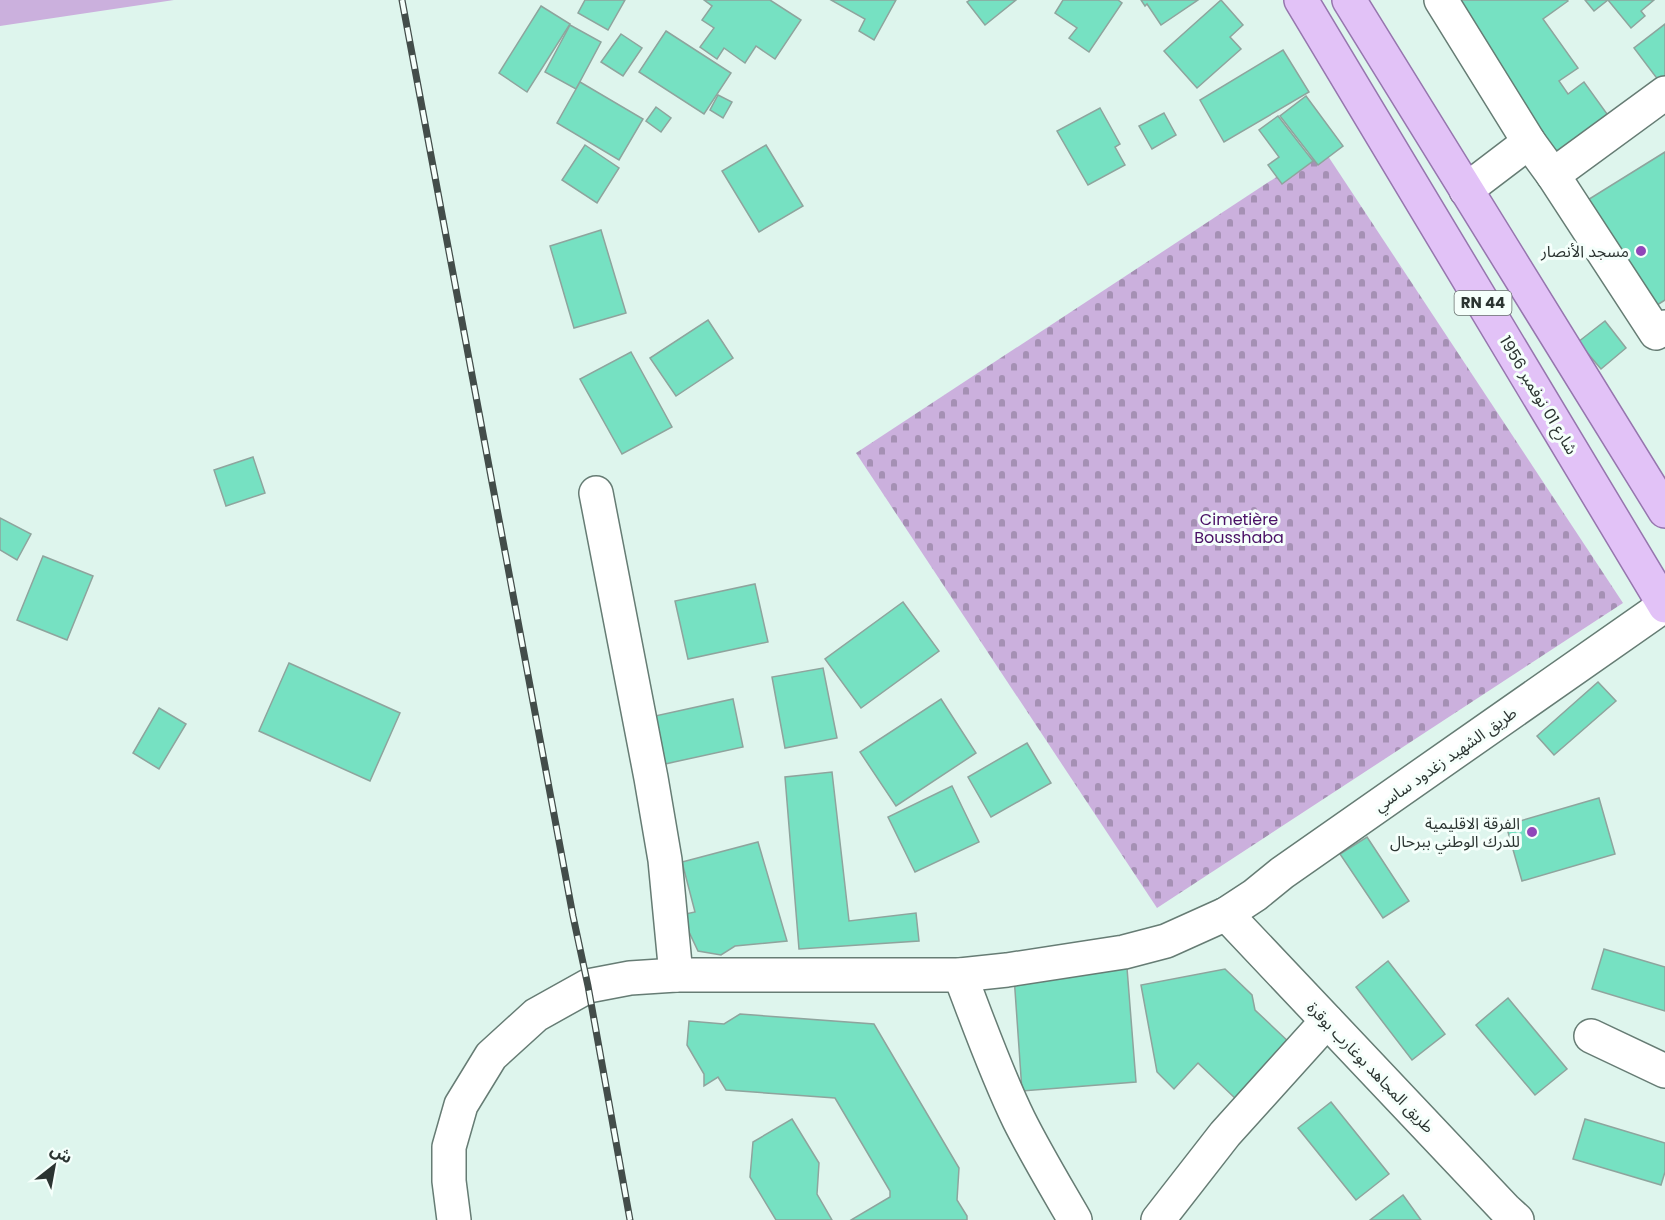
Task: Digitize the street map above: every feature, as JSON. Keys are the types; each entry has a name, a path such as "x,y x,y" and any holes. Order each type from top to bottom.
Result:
{"main road":[{"name":"شارع 01 نوفمبر 1956","path":"1301,0 1665,605"},
{"name":"RN 44","path":"1349,0 1665,511"}],"street":[{"path":"1441,0 1529,142 1662,336"},
{"path":"1553,175 1665,93"},
{"path":"1466,190 1529,142"},
{"path":"596,493 665,860 676,975"},
{"name":"طريق الشهيد زغدود ساسي","path":"454,1220 448,1181 449,1147 461,1105 491,1056 536,1015 588,986 630,978 676,975 960,975 1124,952 1166,941 1226,914 1665,605"},
{"name":"طريق المجاهد بوغارب بوقرة","path":"1226,914 1517,1220"},
{"path":"960,975 993,1062 1019,1120 1075,1220"},
{"path":"1158,1220 1225,1134 1328,1021"},
{"path":"1591,1036 1665,1071"}],"green space":[{"path":"0,0 174,0 0,26"},
{"name":"Cimetière Bousshaba","path":"1322,147 1623,603 1157,908 856,453"}],"building":[{"path":"585,0 625,0 608,30 578,13"},
{"path":"704,0 770,0 801,20 775,59 756,46 745,63 724,48 717,59 700,47 714,28 702,20 712,6"},
{"path":"831,0 896,0 874,40 859,31 865,19"},
{"path":"970,0 1016,0 985,25 967,2"},
{"path":"1063,0 1118,0 1122,3 1089,52 1069,38 1077,28 1055,13"},
{"path":"1141,0 1198,0 1161,25 1147,4 1145,6"},
{"path":"1221,0 1243,25 1230,37 1241,49 1197,88 1164,51"},
{"path":"1452,0 1567,0 1543,19 1578,68 1559,81 1568,94 1584,82 1620,132 1559,175 1517,116 1528,108"},
{"path":"1585,0 1608,0 1594,11"},
{"path":"1608,0 1654,0 1641,11 1645,16 1631,28"},
{"path":"541,6 570,24 527,92 499,73"},
{"path":"1665,24 1665,89 1634,48"},
{"path":"570,25 601,42 576,89 545,72"},
{"path":"666,31 731,73 704,114 639,72"},
{"path":"621,34 642,48 623,76 601,62"},
{"path":"1283,50 1309,92 1224,142 1200,100"},
{"path":"580,82 643,119 619,160 557,123"},
{"path":"718,95 732,102 723,118 710,110"},
{"path":"1306,96 1343,146 1318,165 1280,116"},
{"path":"656,107 671,118 661,132 646,121"},
{"path":"1100,108 1120,144 1115,147 1125,165 1088,185 1057,131"},
{"path":"1164,113 1176,135 1152,149 1139,126"},
{"path":"1278,116 1313,161 1282,184 1268,165 1279,157 1259,130"},
{"path":"585,145 619,168 597,203 562,180"},
{"path":"766,145 803,206 759,232 722,171"},
{"name":"مسجد الأنصار","path":"1665,152 1665,300 1654,307 1586,201"},
{"path":"601,230 626,313 574,328 550,246"},
{"path":"708,320 733,358 676,396 650,358"},
{"path":"1605,321 1626,348 1601,369 1578,342"},
{"path":"631,352 672,427 622,454 580,379"},
{"path":"253,457 265,493 226,506 214,470"},
{"path":"0,518 31,534 17,560 0,550"},
{"path":"43,556 93,576 67,640 17,620"},
{"path":"755,584 768,642 688,659 675,601"},
{"path":"903,602 939,651 861,708 825,659"},
{"path":"289,663 400,713 370,781 259,731"},
{"path":"823,668 837,738 785,748 772,677"},
{"path":"1598,682 1616,701 1554,755 1537,736"},
{"path":"733,699 743,747 665,764 655,716"},
{"path":"941,699 976,753 896,806 860,752"},
{"path":"159,708 186,724 159,769 133,753"},
{"path":"1027,743 1051,783 991,817 968,777"},
{"path":"832,772 849,921 916,913 919,941 799,949 785,777"},
{"path":"952,786 979,842 915,872 888,817"},
{"path":"1599,798 1615,854 1522,881 1506,825"},
{"path":"1367,837 1409,901 1383,918 1340,854"},
{"path":"758,842 787,941 735,946 721,955 698,951 681,915 695,912 682,862"},
{"path":"1604,949 1665,967 1665,1011 1592,989"},
{"path":"1388,961 1445,1034 1412,1060 1356,987"},
{"path":"1127,968 1136,1082 1022,1091 1014,976"},
{"path":"1225,969 1252,995 1255,1010 1291,1044 1237,1100 1198,1063 1174,1089 1157,1072 1141,985"},
{"path":"1508,998 1567,1069 1535,1095 1476,1025"},
{"path":"740,1014 874,1024 959,1168 957,1200 967,1220 851,1220 890,1197 890,1191 835,1098 726,1090 718,1077 704,1086 704,1074 687,1045 689,1021 724,1024"},
{"path":"1331,1102 1389,1174 1356,1200 1298,1128"},
{"path":"792,1119 819,1163 817,1194 832,1220 776,1220 750,1177 753,1142"},
{"path":"1585,1119 1665,1143 1665,1172 1661,1185 1573,1159"},
{"path":"1403,1195 1421,1220 1370,1220"}],"railway":[{"path":"402,0 630,1220"}],"place":[{"name":"مسجد الأنصار","path":"1641,251"},
{"name":"الفرقة الاقليمية للدرك الوطني ببرحال","path":"1532,832"}]}
